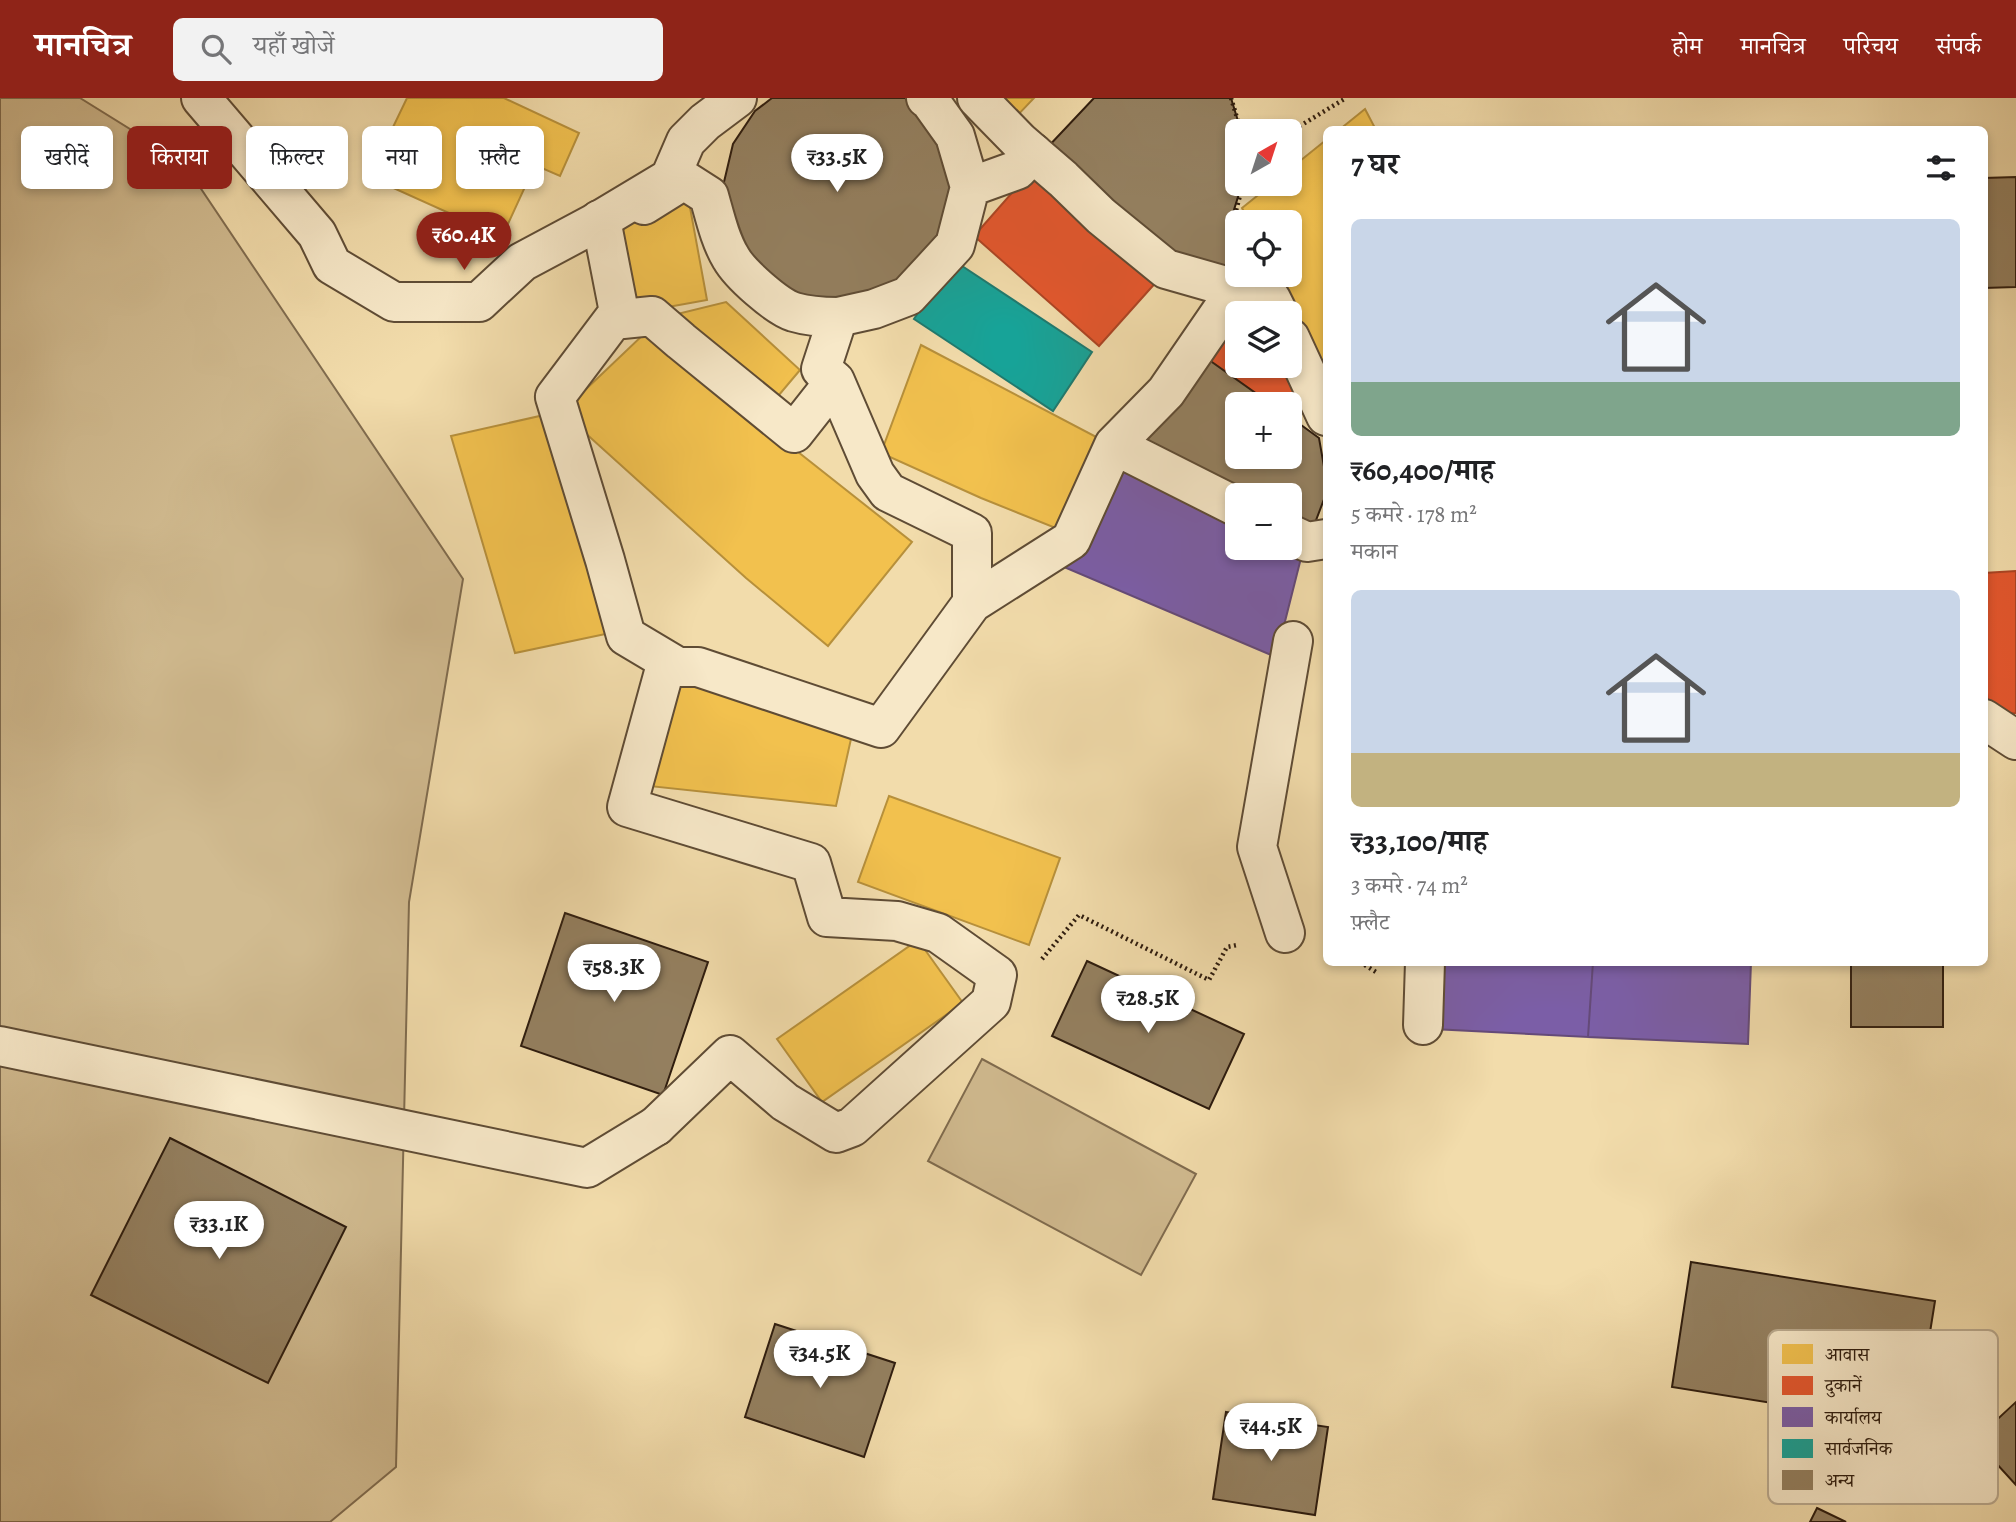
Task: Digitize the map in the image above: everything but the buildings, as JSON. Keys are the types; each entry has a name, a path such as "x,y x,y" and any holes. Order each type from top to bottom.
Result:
{"street":[{"path":"201,98 317,234 332,265 394,302 479,302 522,261 601,225 684,180 709,196 731,260 762,291 792,312 826,317 874,309 908,296 955,245 970,187 954,136 926,98"},
{"path":"977,98 1020,142 1101,216 1166,269 1272,301"},
{"path":"601,225 670,178 686,141 705,122 750,99"},
{"path":"970,187 1017,170 1033,153"},
{"path":"601,225 619,312 555,397 626,636 678,667 698,667 881,729 972,603 1072,540 1114,445 1166,392 1236,290"},
{"path":"613,320 652,316 794,433 835,381"},
{"path":"838,317 821,369 835,381 875,474 888,492 972,533 972,603"},
{"path":"1302,364 1323,410"},
{"path":"1114,445 1225,501"},
{"path":"1302,540 1307,542 1323,539"},
{"path":"1285,933 1257,847 1293,641"},
{"path":"0,1046 587,1168 656,1126 730,1055 785,1102 836,1133 852,1126 991,1002 997,975 938,933 897,921 827,917 811,863 627,807 667,661"},
{"path":"1988,722 2016,740"},
{"path":"1423,1025 1425,966"}],"path":[{"path":"1231,98 1237,119"},
{"path":"1302,125 1346,98"},
{"path":"991,1002 1019,986 1079,915 1209,980 1227,947 1255,943 1273,930 1285,933"}],"shaded area":[{"path":"0,98 80,98 127,127 127,189 201,189 463,579 409,902 396,1467 330,1522 0,1522"},
{"path":"982,1059 1196,1174 1141,1275 928,1161"}]}
